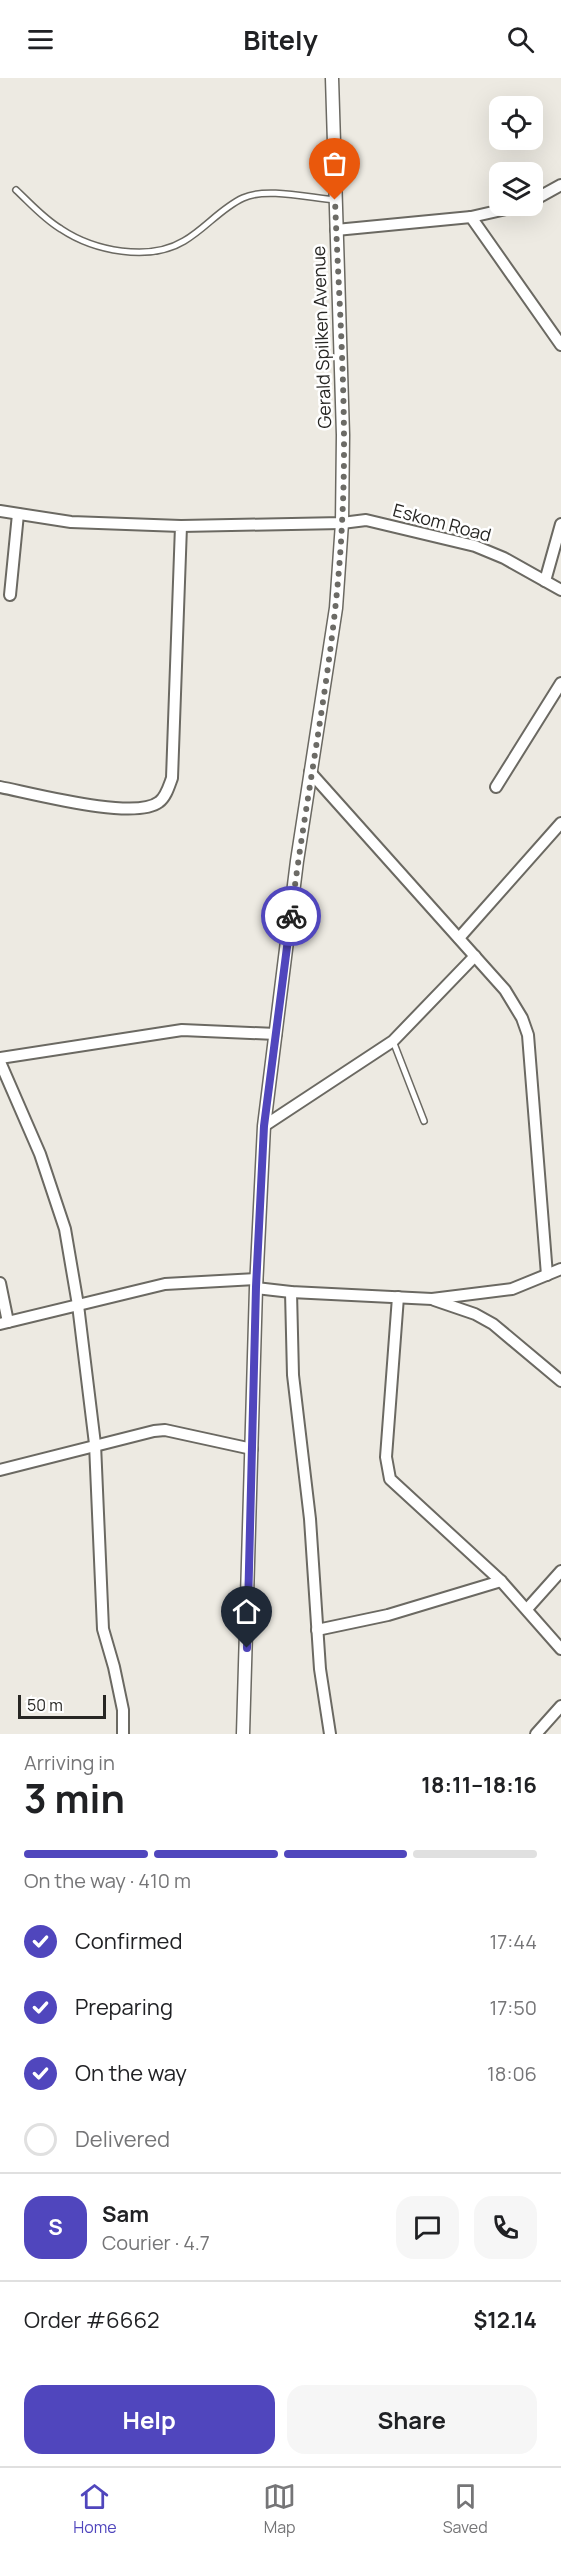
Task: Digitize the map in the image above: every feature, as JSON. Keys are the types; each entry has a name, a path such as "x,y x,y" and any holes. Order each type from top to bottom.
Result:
{"street":[{"name":"Gerald Spilken Avenue","path":"243,1734 264,1126 310,772 336,608 342,523 344,435 332,78"},
{"path":"543,195 561,185"},
{"path":"336,230 471,217 489,213"},
{"path":"471,217 561,345"},
{"name":"Eskom Road","path":"0,511 71,522 181,526 342,523 366,520 475,546 504,558 561,590"},
{"path":"10,595 18,514"},
{"path":"544,581 561,524"},
{"path":"0,787 98,807 141,809 159,803 168,790 172,778 181,526"},
{"path":"496,787 561,683"},
{"path":"310,772 475,956 515,1005 528,1035 547,1275"},
{"path":"459,938 561,823"},
{"path":"264,1126 393,1041 475,956"},
{"path":"123,1734 123,1710 103,1629 95,1444 78,1305 65,1229 40,1154 0,1060 182,1030 276,1035"},
{"path":"0,1283 4,1323 165,1284 257,1283 291,1292 432,1299 513,1289 561,1269"},
{"path":"291,1292 293,1375 310,1518 320,1669 330,1734"},
{"path":"398,1297 386,1457 390,1479 501,1581 561,1649"},
{"path":"432,1299 476,1314 494,1324 561,1381"},
{"path":"0,1470 143,1432 165,1430 252,1449"},
{"path":"527,1609 561,1571"},
{"path":"317,1630 388,1615 501,1581"},
{"path":"536,1734 561,1706"}],"lane":[{"path":"16,190 45,217 74,236 100,246 153,253 184,241 244,197 262,193 335,200"},
{"path":"393,1041 424,1121"}],"way so far":[{"path":"291,916 310,772 336,608 342,523 344,435 335,200"}],"route":[{"path":"247,1648 256,1287 264,1126 291,916"}]}
